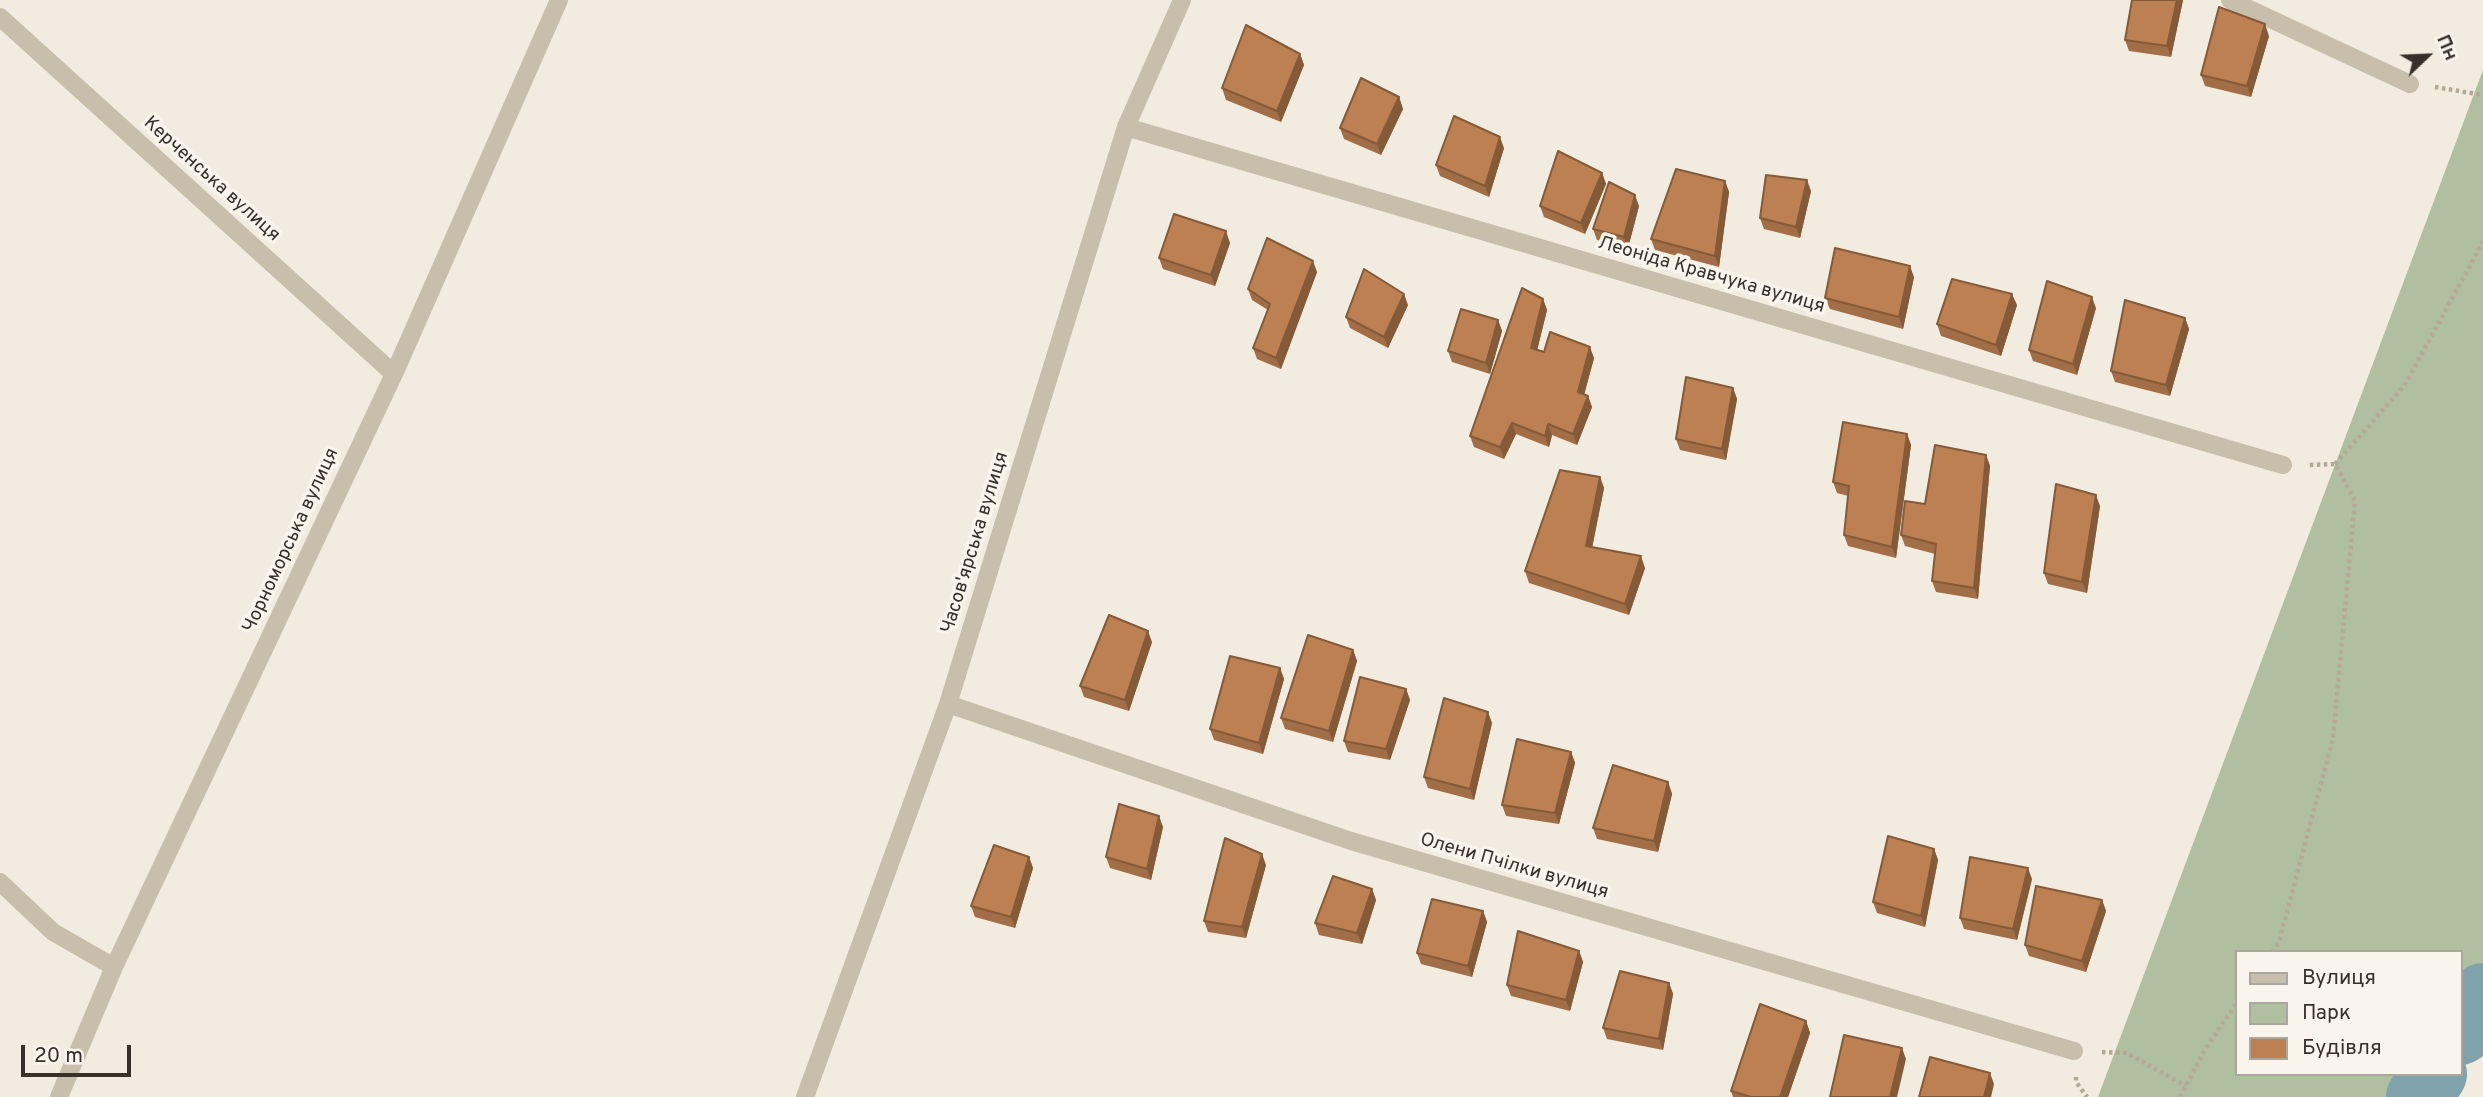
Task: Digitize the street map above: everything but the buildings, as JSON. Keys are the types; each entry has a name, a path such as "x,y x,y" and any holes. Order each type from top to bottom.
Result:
{"street":[{"name":"Чорноморська вулиця","path":"59,1097 114,967 394,374 559,0"},
{"name":"Часов'ярська вулиця","path":"805,1097 948,704 1126,127 1182,0"},
{"path":"2230,0 2410,84"},
{"name":"Керченська вулиця","path":"0,17 394,374"},
{"name":"Леоніда Кравчука вулиця","path":"1126,127 2283,465"},
{"name":"Олени Пчілки вулиця","path":"948,704 1351,841 2074,1051"},
{"path":"0,882 53,932 114,967"}],"path":[{"path":"2410,84 2483,95"},
{"path":"2283,465 2335,464 2404,386 2483,242"},
{"path":"2273,950 2279,942 2333,738 2355,501 2335,464"},
{"path":"2180,1097 2206,1048 2234,1006"},
{"path":"2087,1097 2076,1082 2074,1051 2127,1053 2186,1086"}],"green space":[{"path":"2483,70 2483,996 2462,1029 2462,950 2234,950 2234,1076 2433,1076 2419,1097 2098,1097"}],"waterway":[{"path":"2462,1029 2483,996"},
{"path":"2419,1097 2433,1076"}]}
